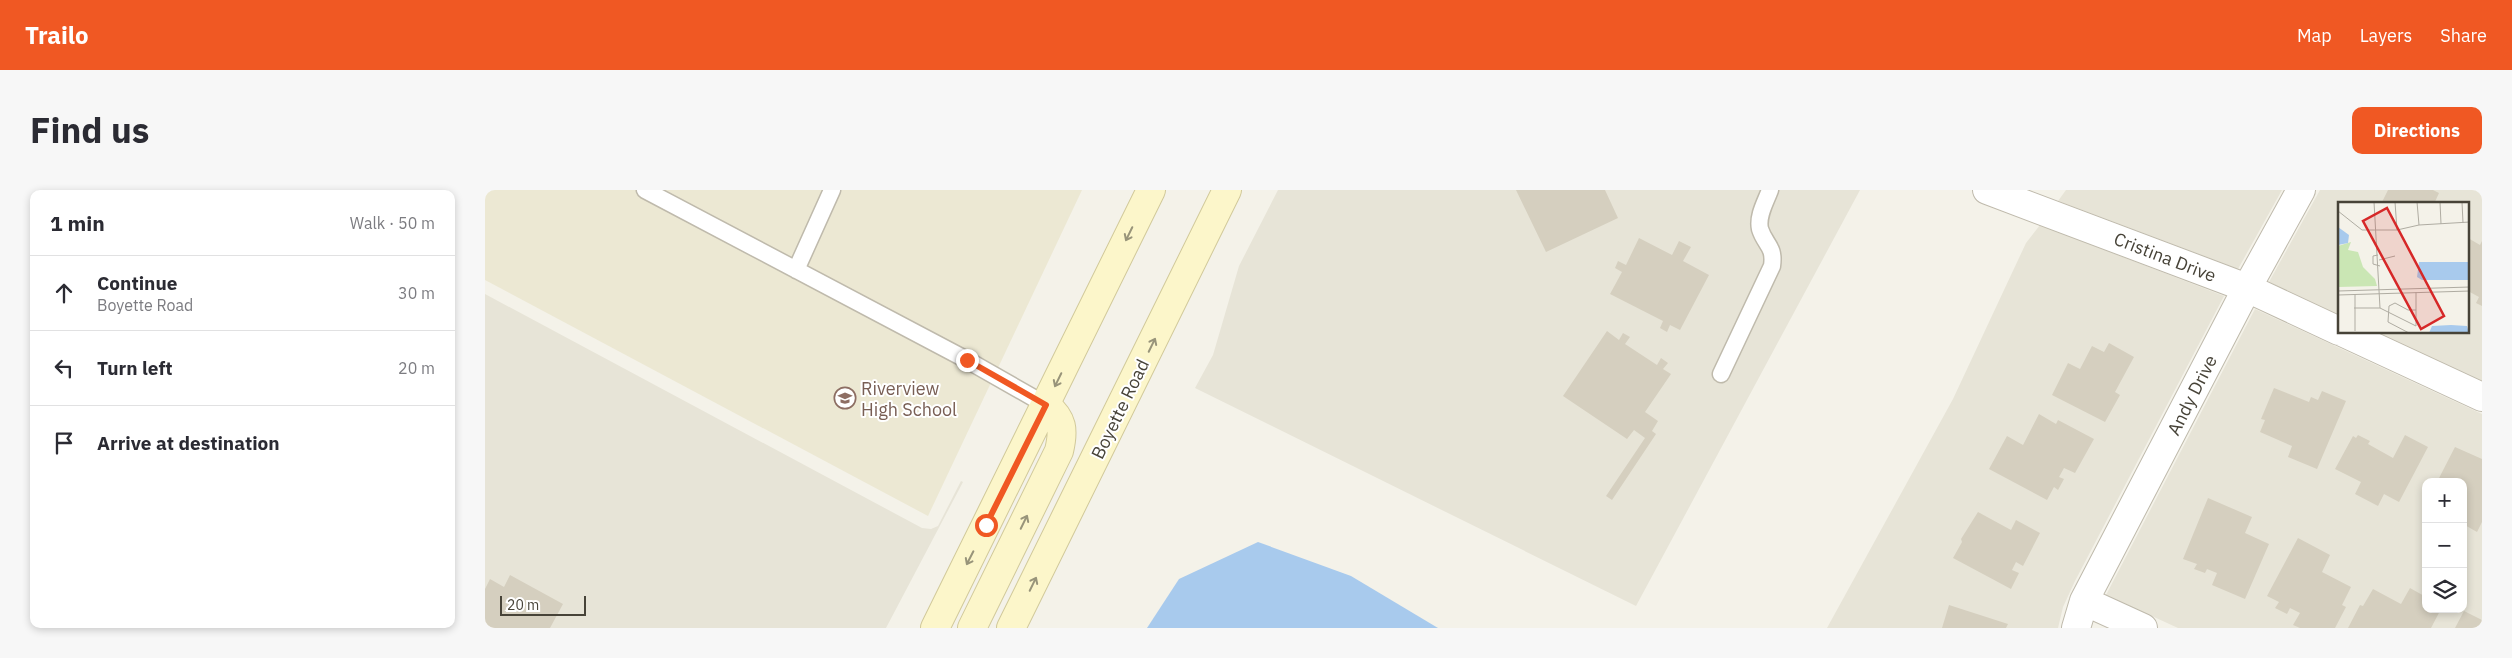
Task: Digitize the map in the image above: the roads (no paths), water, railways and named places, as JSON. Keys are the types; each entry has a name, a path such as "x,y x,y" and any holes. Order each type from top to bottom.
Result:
{"main road":[{"path":"935,628 1151,190"},
{"name":"Boyette Road","path":"1011,628 1227,190"},
{"path":"972,628 1059,451 1063,436 1062,424 1057,414 1046,405"}],"street":[{"name":"Cristina Drive","path":"1987,190 2247,288 2338,331"},
{"name":"Andy Drive","path":"2075,628 2085,601 2247,288 2301,190"},
{"name":"Cristina Drive","path":"2345,334 2482,397"},
{"path":"2085,601 2143,628"}],"lane":[{"path":"645,190 1046,405"},
{"path":"796,270 832,190"},
{"path":"1721,374 1771,266 1773,256 1771,246 1761,230 1760,217 1770,190"}],"water":[{"path":"1258,542 1351,576 1438,628 1147,628 1179,579"}],"place":[{"name":"Riverview High School","path":"845,398"}]}
